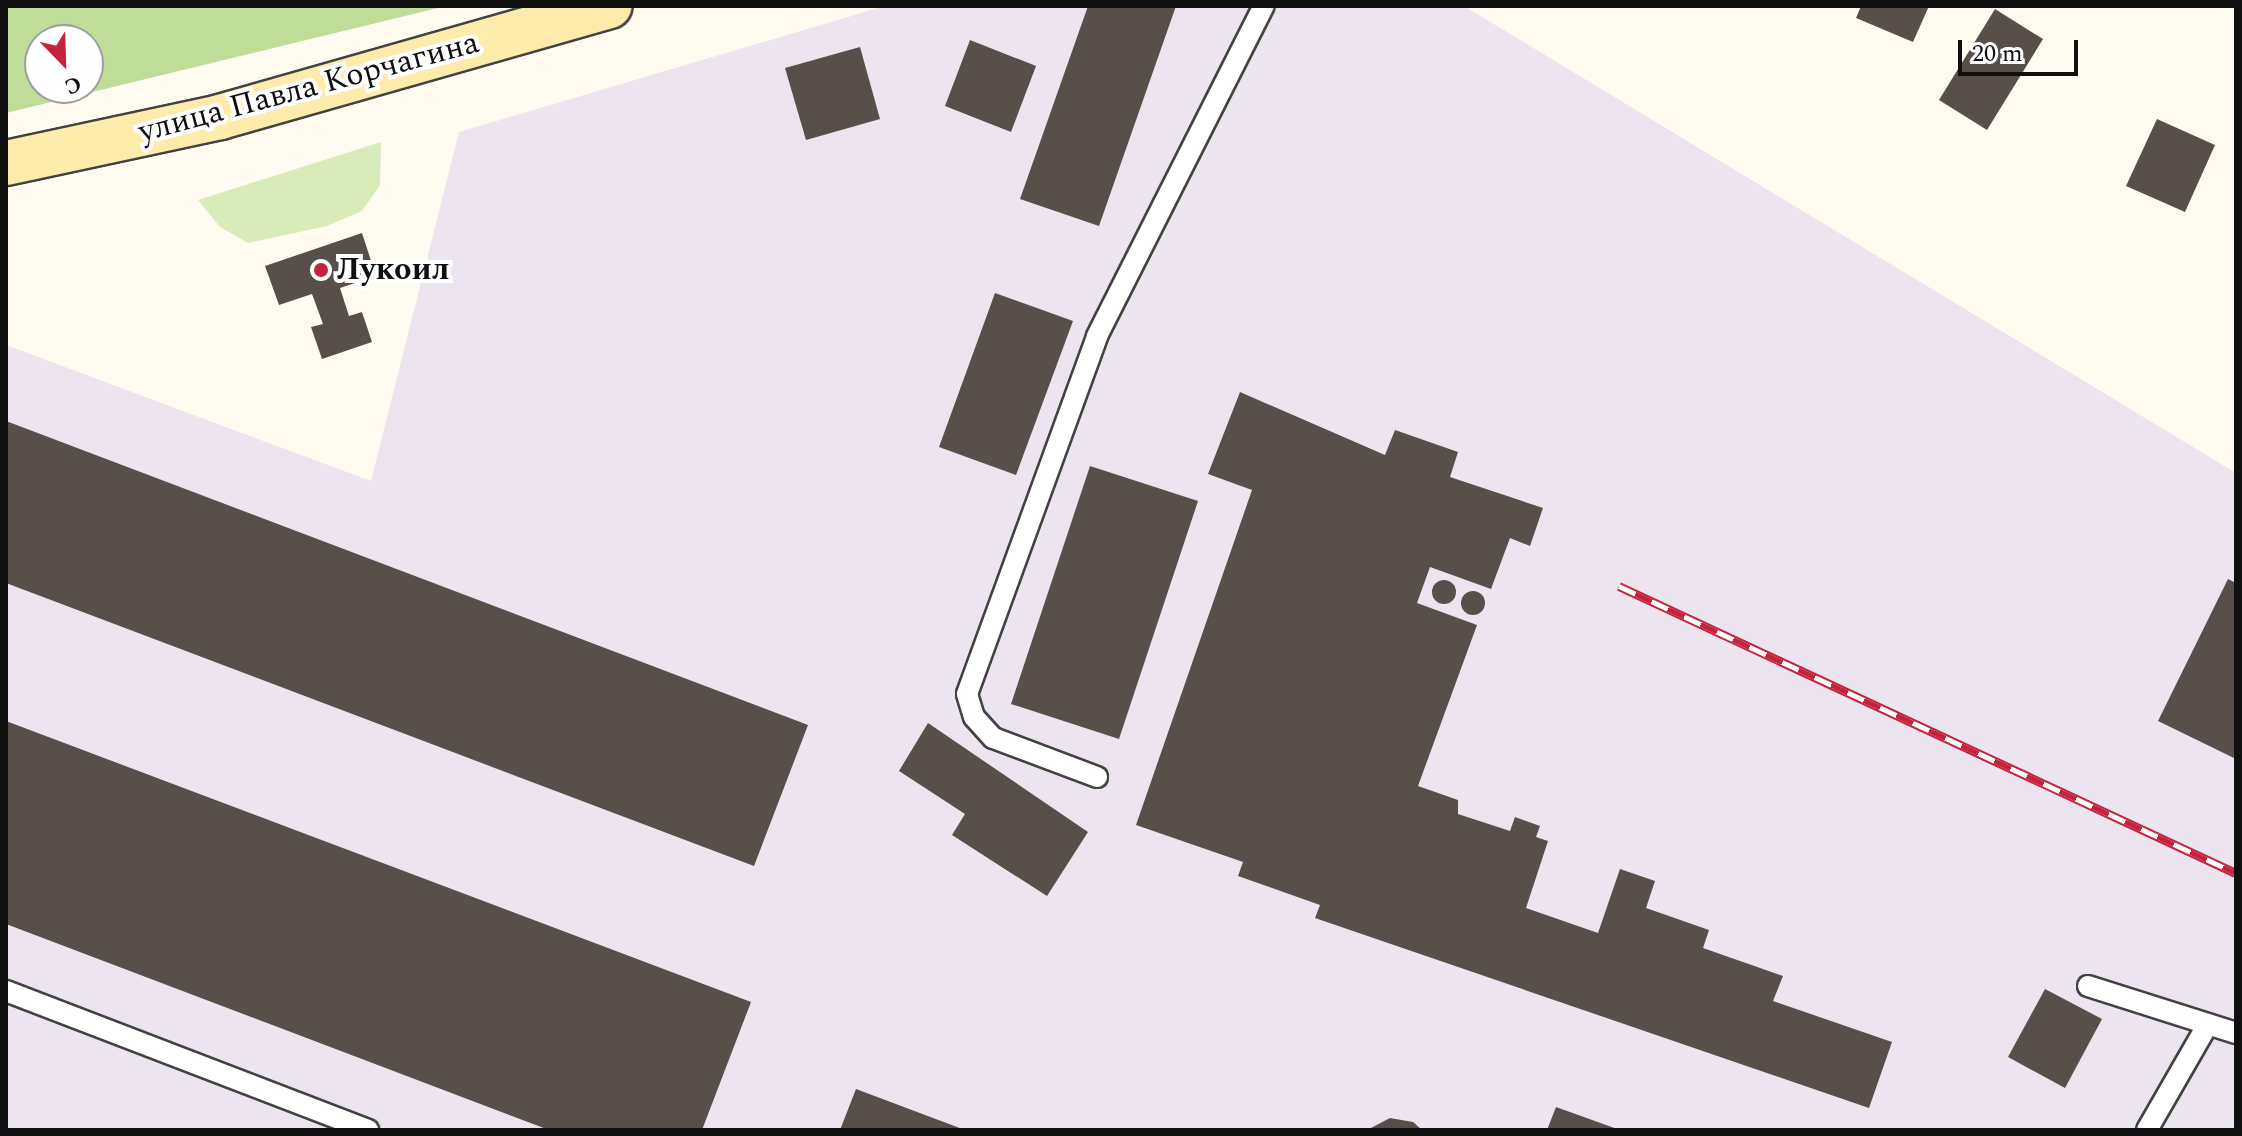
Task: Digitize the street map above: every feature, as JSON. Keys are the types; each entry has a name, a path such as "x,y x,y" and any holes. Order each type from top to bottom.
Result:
{"main road":[{"name":"улица Павла Корчагина","path":"6,163 220,117 609,6"}],"lane":[{"path":"1097,777 993,738 974,717 967,694 1097,336 1264,6"},
{"path":"2088,986 2236,1033"},
{"path":"6,991 368,1130"},
{"path":"2147,1130 2208,1024"}],"shaded area":[{"path":"885,6 1464,6 2236,473 2236,1130 6,1130 6,345 371,481 459,132"}],"green space":[{"path":"6,6 446,6 104,89 104,24 24,24 24,104 43,104 6,113"},
{"path":"381,142 380,185 362,211 327,226 248,243 220,227 198,200"}],"building":[{"path":"1088,6 1176,6 1099,226 1020,199"},
{"path":"1861,6 1929,6 1913,42 1856,18"},
{"path":"1995,9 2043,39 1987,130 1939,100"},
{"path":"970,40 1036,66 1011,132 945,106"},
{"path":"860,47 880,119 806,140 785,68"},
{"path":"2157,119 2215,145 2185,212 2126,186"},
{"path":"362,233 376,276 340,288 349,316 362,312 372,342 322,359 311,327 323,324 312,294 279,305 265,266"},
{"path":"995,293 1073,321 1016,475 939,447"},
{"path":"1240,392 1385,455 1395,430 1458,452 1450,477 1543,508 1530,546 1510,538 1491,589 1430,567 1417,603 1477,625 1418,786 1458,800 1458,814 1510,831 1515,817 1540,826 1536,837 1548,841 1526,908 1598,933 1620,869 1655,881 1646,908 1709,930 1703,948 1783,976 1773,1001 1892,1042 1869,1108 1315,918 1320,905 1238,876 1243,862 1136,825 1252,490 1208,474"},
{"path":"6,421 808,725 754,866 6,583"},
{"path":"1090,466 1198,501 1119,739 1011,704"},
{"path":"2228,579 2236,583 2236,759 2158,721"},
{"path":"1444,580 1453,583 1456,592 1453,601 1444,604 1435,601 1432,592 1435,583"},
{"path":"1473,591 1482,594 1485,603 1482,612 1473,615 1464,612 1461,603 1464,594"},
{"path":"6,721 751,1002 702,1130 549,1130 6,924"},
{"path":"928,723 1088,832 1047,896 952,835 965,814 899,771"},
{"path":"2045,989 2102,1019 2065,1088 2008,1057"},
{"path":"856,1089 965,1130 840,1130"},
{"path":"1556,1107 1620,1130 1547,1130"},
{"path":"1390,1118 1413,1122 1422,1130 1367,1130"}],"railway":[{"path":"1619,586 2236,873"}],"place":[{"name":"Лукоил","path":"321,270"}]}
